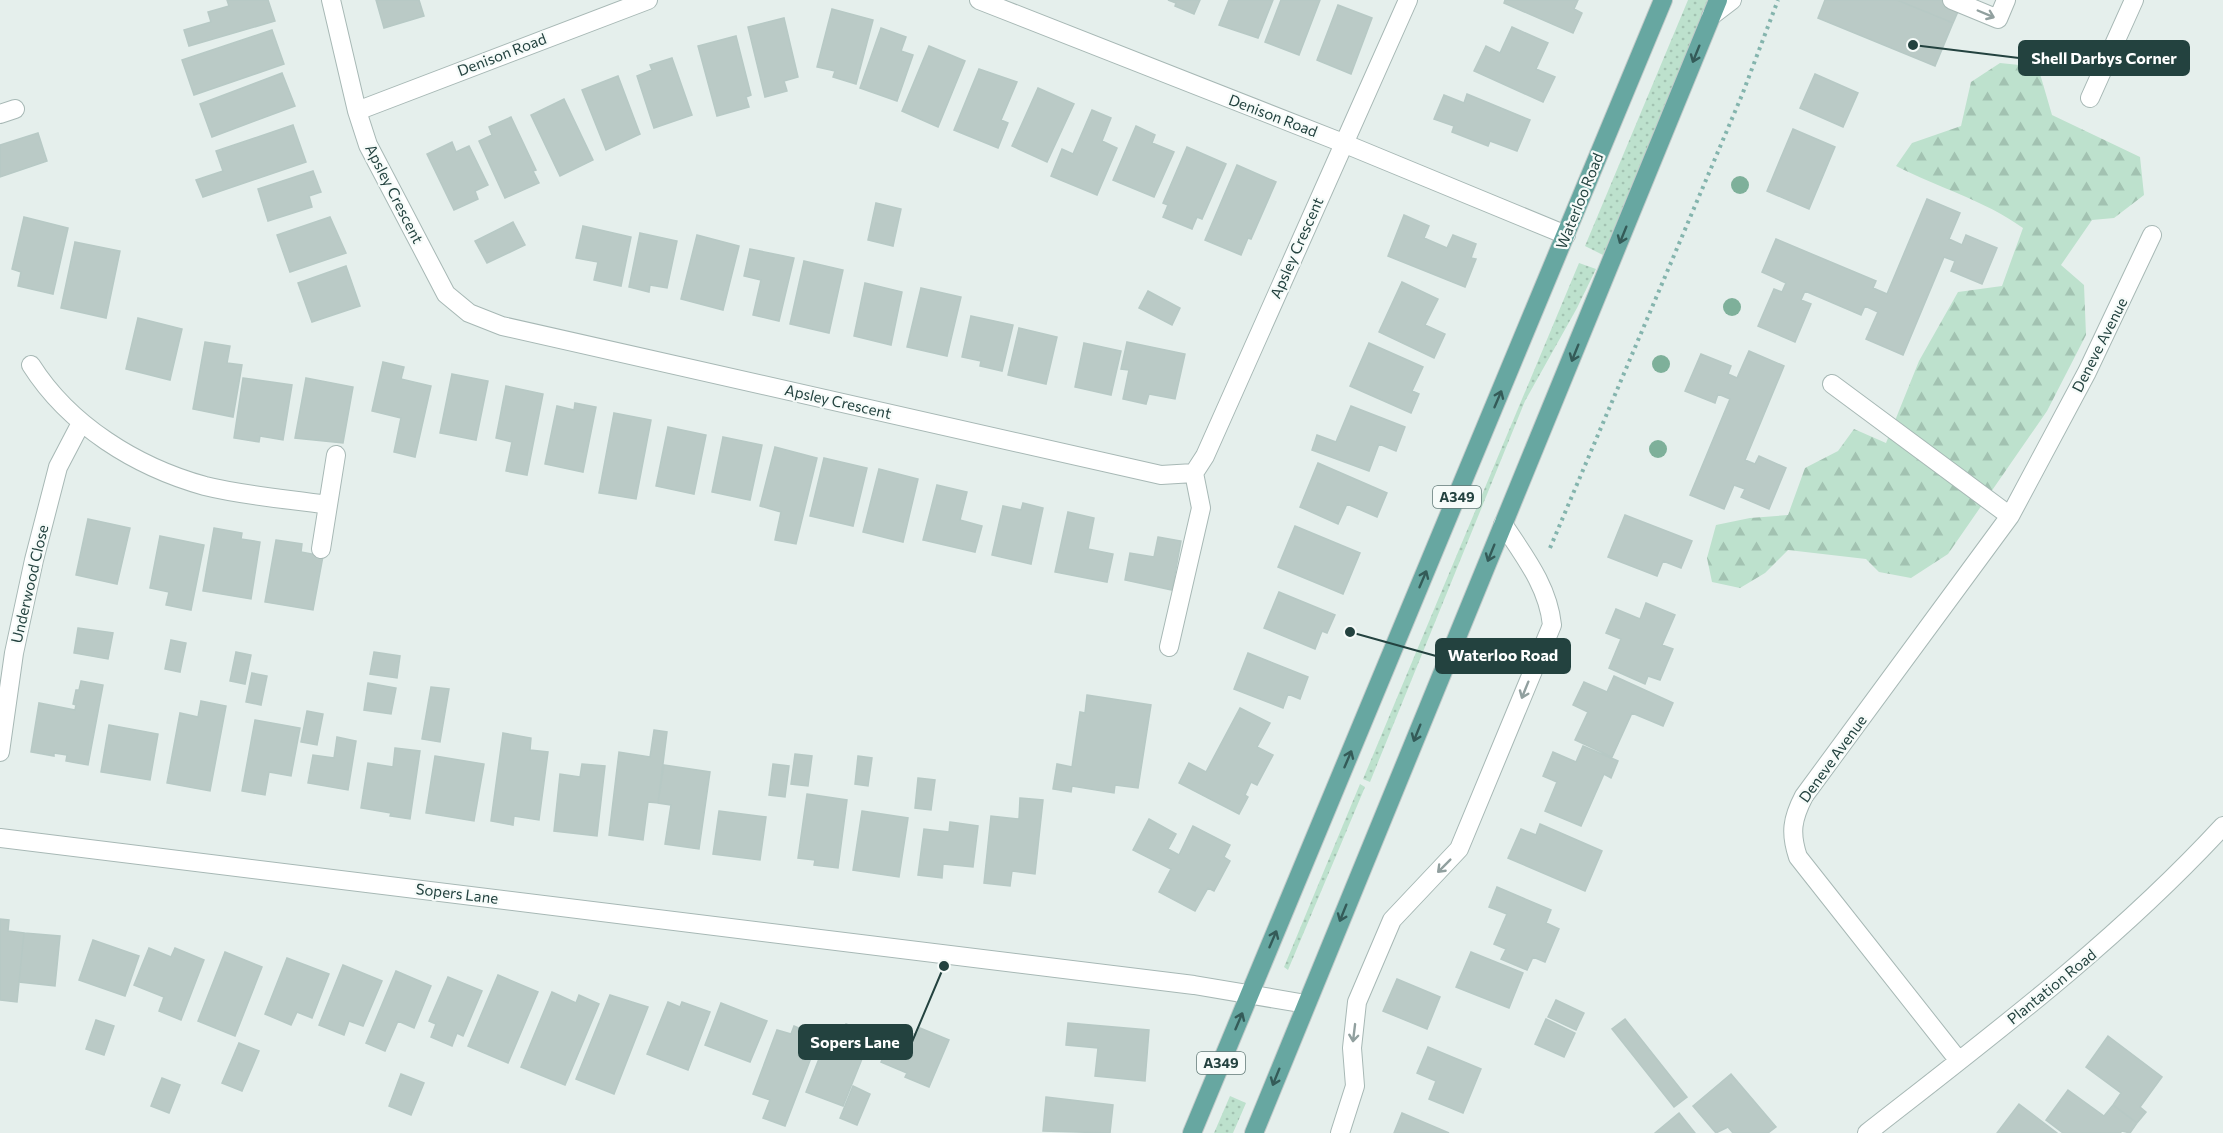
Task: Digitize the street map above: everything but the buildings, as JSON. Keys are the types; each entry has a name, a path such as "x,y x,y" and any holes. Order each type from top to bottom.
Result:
{"main road":[{"name":"Waterloo Road","path":"1192,1133 1663,0"},
{"path":"1254,1133 1715,8"}],"street":[{"name":"Apsley Crescent","path":"331,0 357,111 368,145 446,294 469,313 502,326 1161,475 1194,473 1205,456 1408,0"},
{"name":"Denison Road","path":"357,111 648,0"},
{"name":"Denison Road","path":"979,0 1343,143 1566,235"},
{"path":"1715,8 1732,0"},
{"path":"1954,0 1998,19 2006,0"},
{"path":"2090,98 2134,0"},
{"name":"Deneve Avenue","path":"1959,1061 1798,858 1791,837 1793,816 1804,796 2010,516 2087,372 2152,235"},
{"path":"31,365 47,391 81,423 115,446 204,485 328,505"},
{"path":"1832,384 2010,516"},
{"name":"Underwood Close","path":"0,752 14,653 34,560 58,467 81,423"},
{"path":"321,549 336,455"},
{"path":"1169,647 1201,508 1194,473"},
{"path":"1340,1133 1355,1086 1352,1048 1357,1002 1366,980 1392,920 1459,849 1552,625 1550,606 1537,577 1503,524"},
{"name":"Plantation Road","path":"1867,1133 2106,943 2189,863 2223,826"},
{"name":"Sopers Lane","path":"0,838 1250,993 1306,1004"}],"path":[{"path":"1537,577 1742,95 1778,0"}],"green space":[{"path":"1688,0 1708,0 1603,255 1585,246"},
{"path":"2000,63 2038,67 2052,115 2140,157 2144,195 2114,218 2092,220 2061,265 2084,285 2086,335 2047,411 1948,554 1911,578 1879,572 1866,559 1788,550 1765,573 1740,588 1712,582 1707,558 1716,525 1750,518 1788,515 1805,468 1838,451 1854,429 1886,443 1919,361 1958,292 2002,286 2023,228 1977,202 1896,166 1912,143 1961,126 1971,82"},
{"path":"1579,263 1596,269 1525,401 1370,782 1363,779"},
{"path":"1360,784 1365,787 1288,970 1284,967"},
{"path":"1230,1096 1246,1103 1233,1133 1214,1133"}],"place":[{"name":"Shell Darbys Corner","path":"1913,45"},
{"name":"Waterloo Road","path":"1350,632"},
{"name":"Sopers Lane","path":"944,966"}]}
